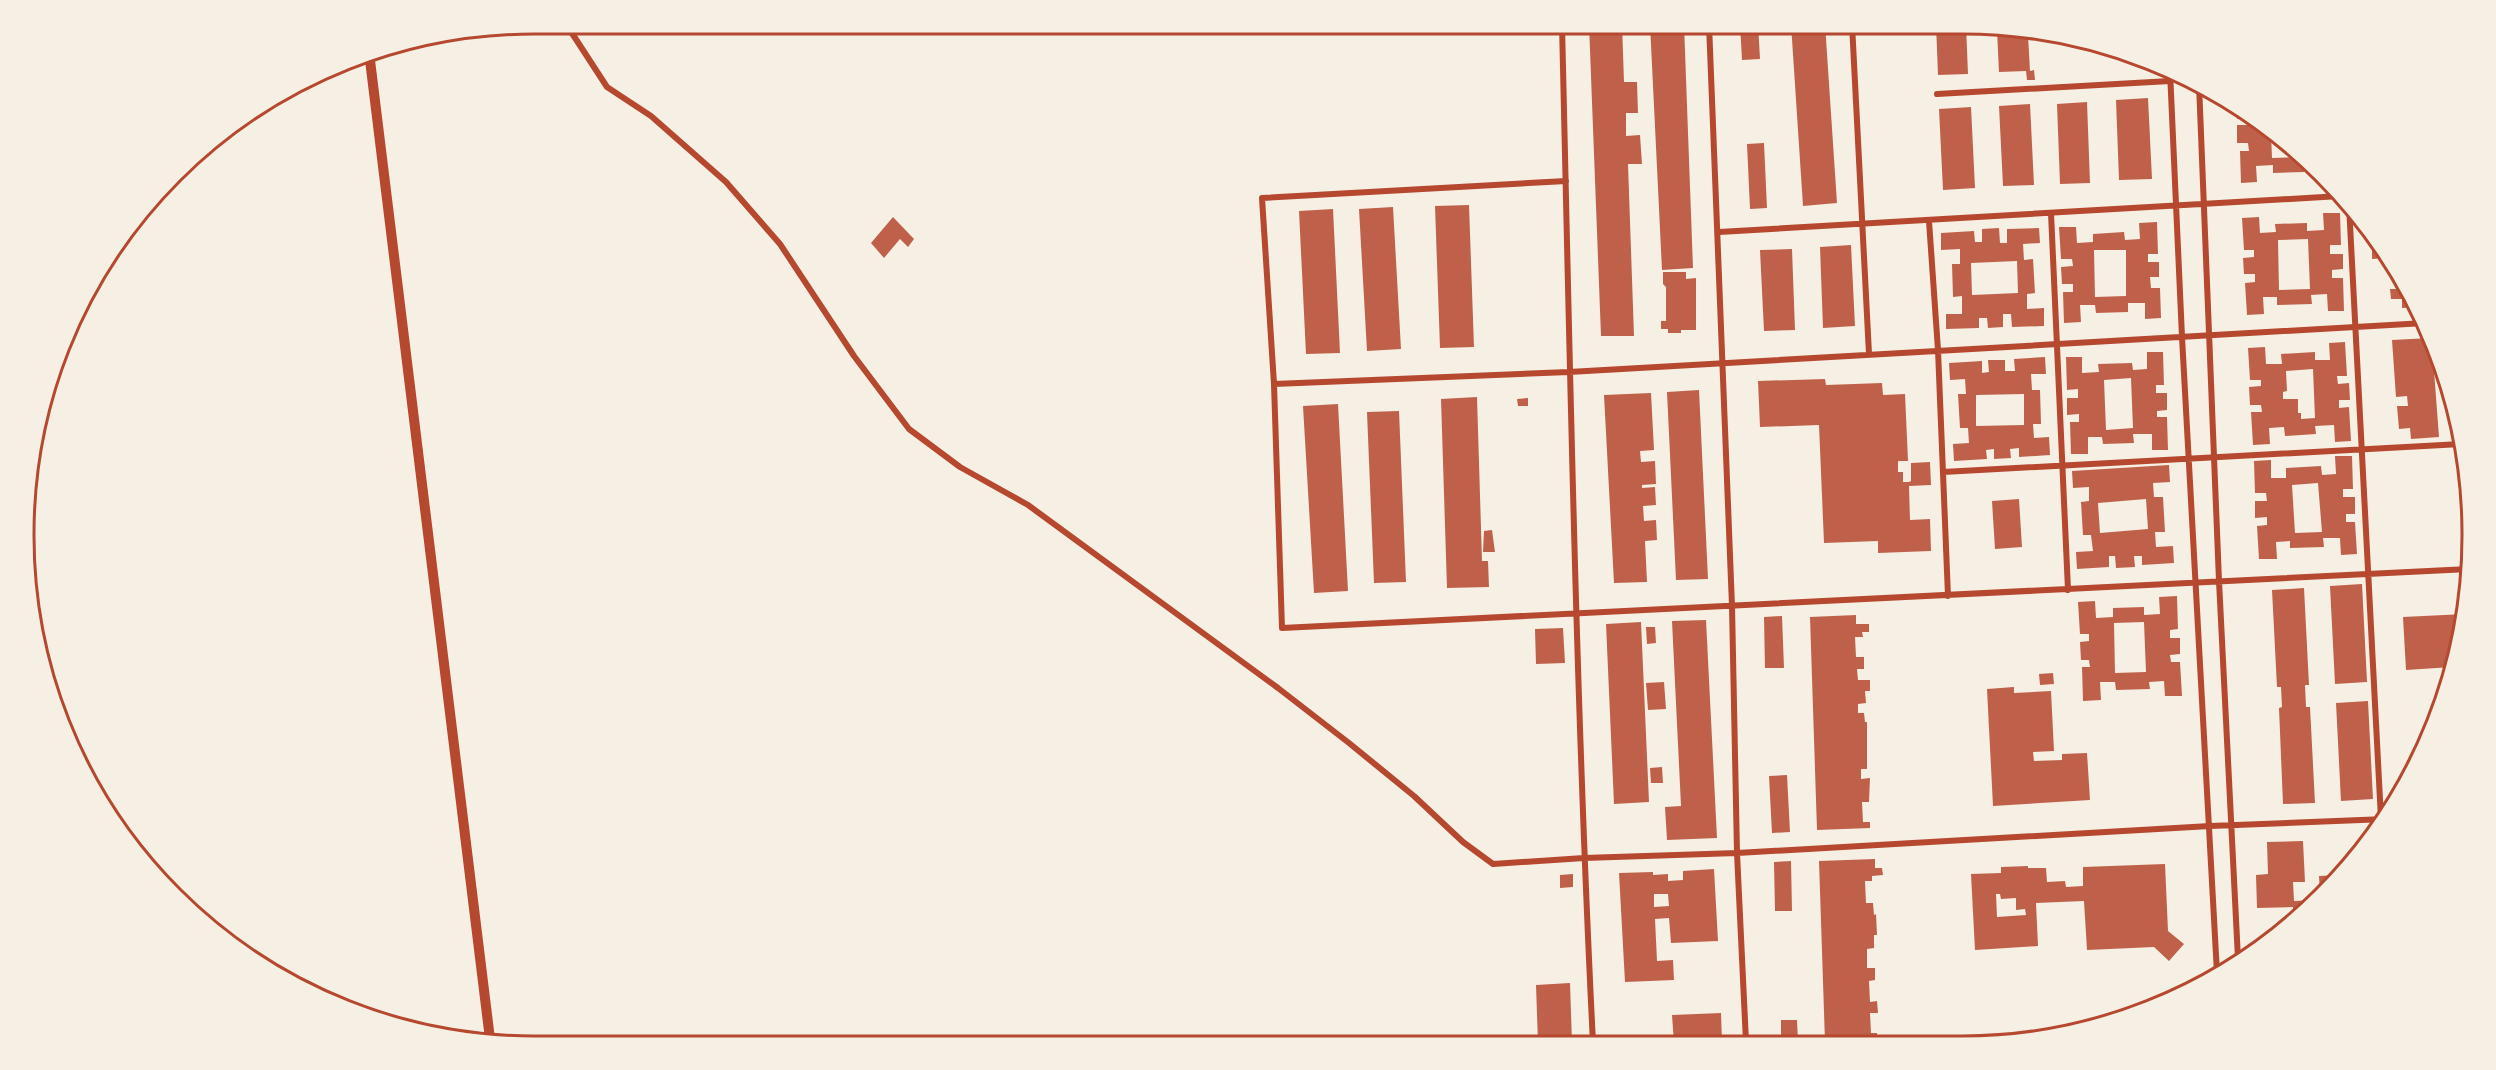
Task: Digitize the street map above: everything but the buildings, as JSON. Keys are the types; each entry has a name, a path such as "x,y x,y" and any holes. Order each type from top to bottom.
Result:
{"street":[{"path":"573,34 607,87 651,116 726,182 780,244 854,356 909,429 960,467 1028,505 1278,688 1349,742 1414,796 1463,842 1493,864 1584,858 1737,854 2210,826 2372,819"},
{"path":"1563,34 1569,372 1584,858 1593,1036"},
{"path":"1709,34 1719,232 1732,606 1737,854 1746,1036"},
{"path":"1852,34 1869,354"},
{"path":"370,62 489,1033"},
{"path":"1937,94 2170,81 2217,965"},
{"path":"2200,96 2219,581 2238,952"},
{"path":"1566,181 1262,198 1274,384 1282,628 2460,569"},
{"path":"1719,232 2329,197"},
{"path":"2051,213 2068,590"},
{"path":"1929,220 1938,350 1948,596"},
{"path":"2350,220 2367,574 2383,803"},
{"path":"1274,384 1569,372 2414,324"},
{"path":"1943,472 2453,444"}]}
